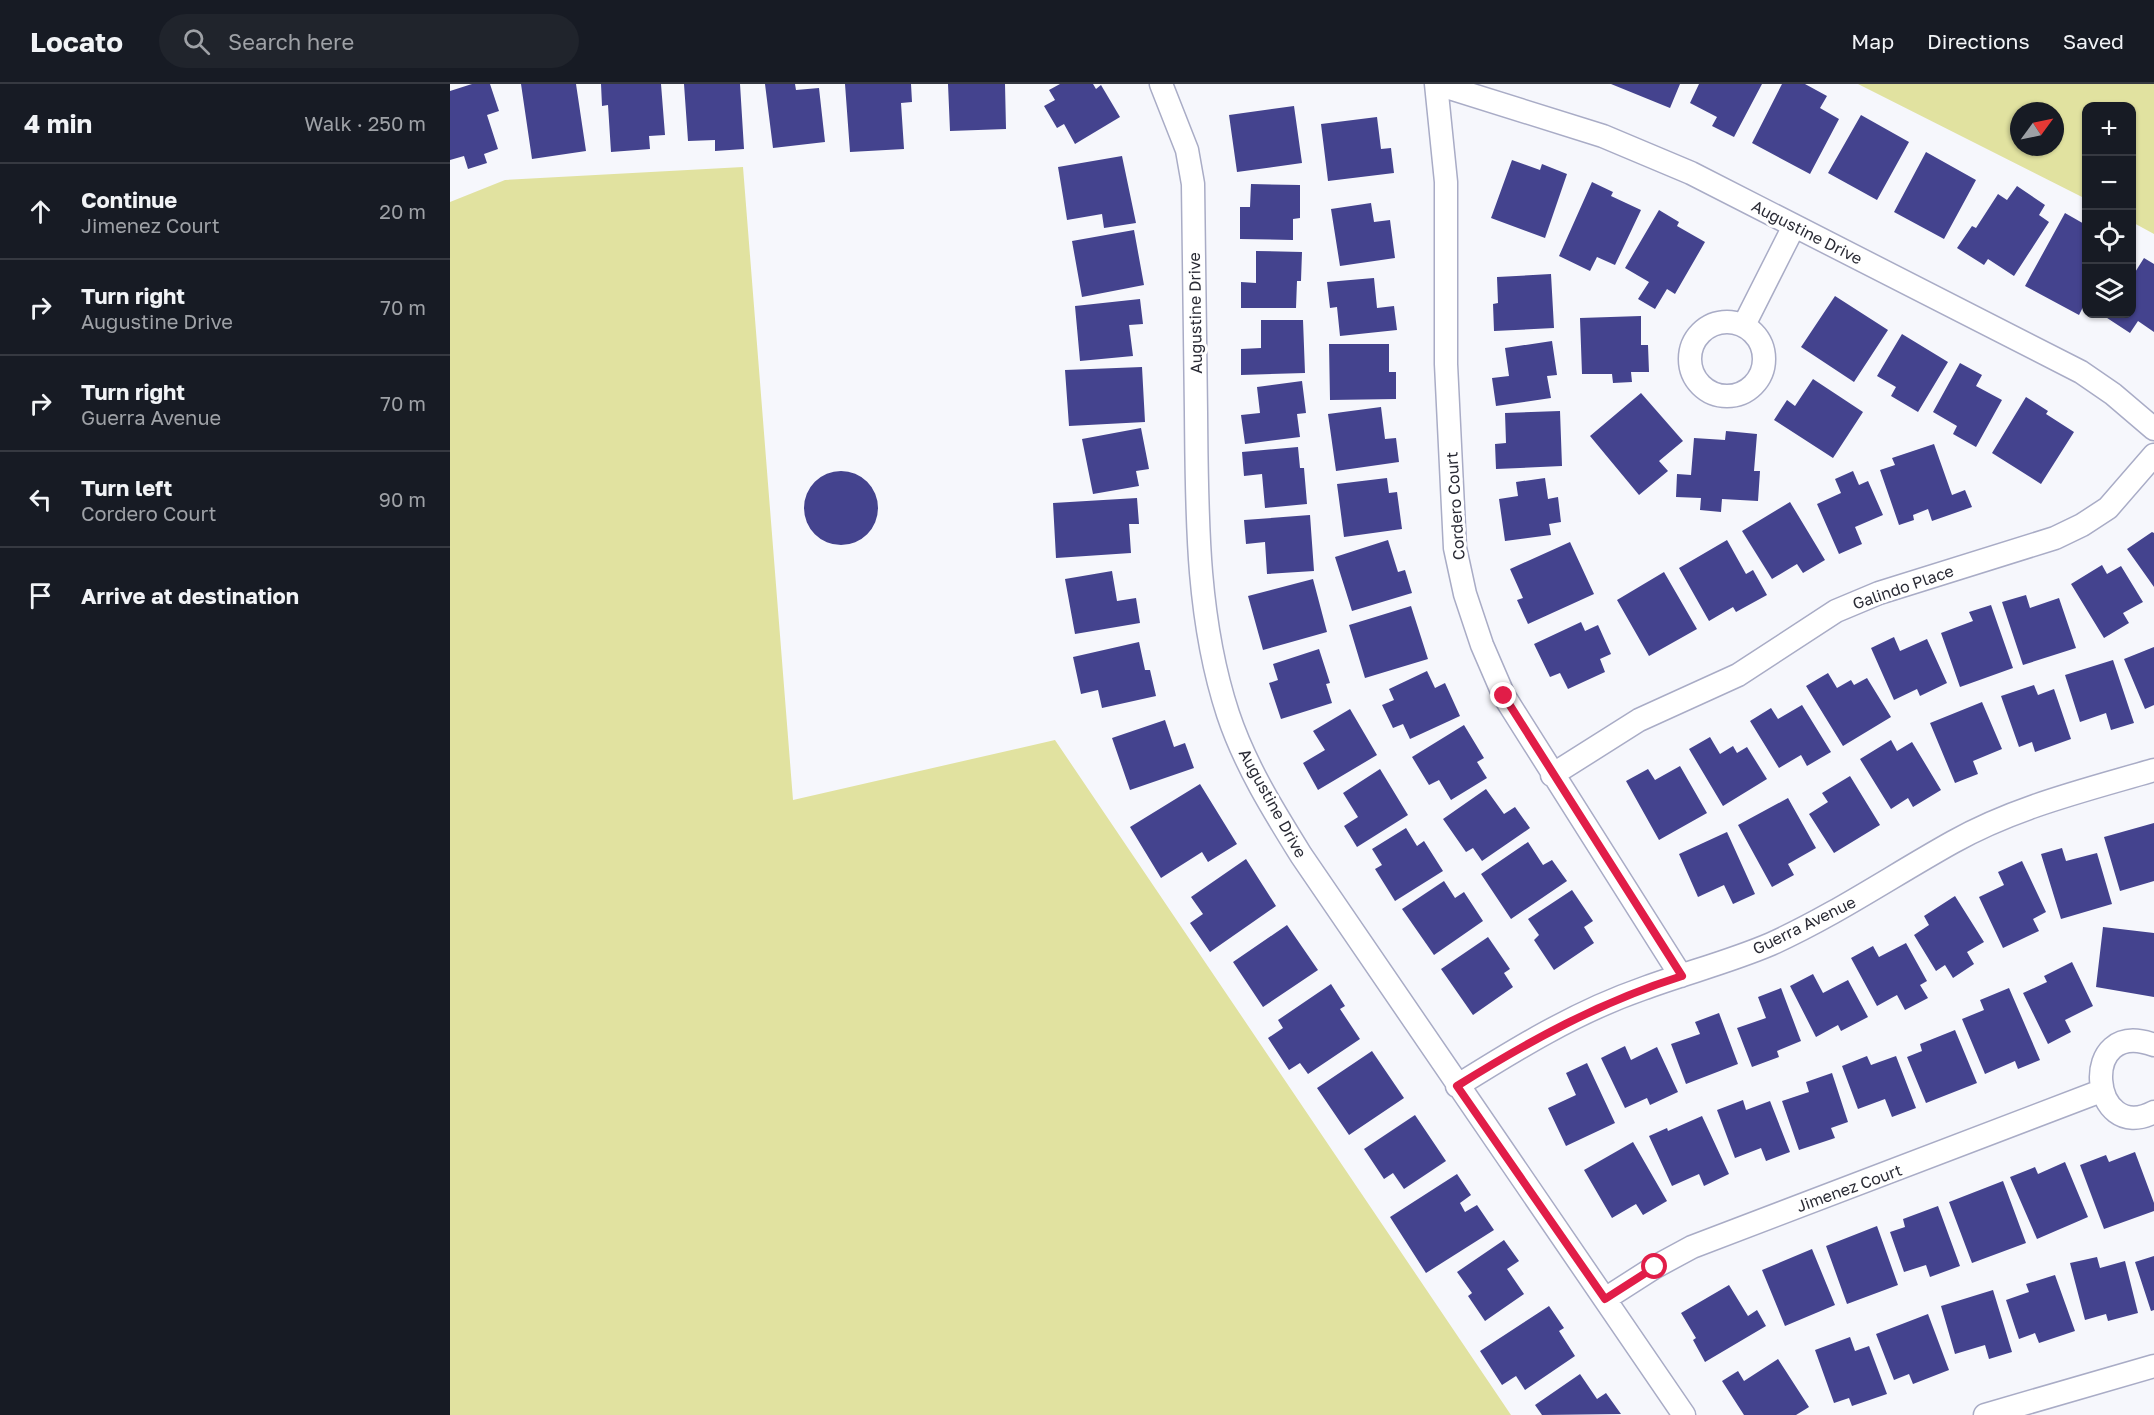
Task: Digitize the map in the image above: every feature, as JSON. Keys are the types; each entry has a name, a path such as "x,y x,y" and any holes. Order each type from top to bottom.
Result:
{"street":[{"name":"Augustine Drive","path":"1161,84 1187,150 1193,184 1199,553 1214,662 1228,714 1246,761 1273,810 1457,1086 1684,1415"},
{"name":"Augustine Drive","path":"1437,84 1603,136 1691,173 2081,372 2113,394 2154,429"},
{"name":"Cordero Court","path":"1437,84 1446,182 1446,364 1455,549 1465,594 1482,645 1504,696 1552,775 1682,976"},
{"path":"1744,325 1794,226"},
{"name":"Galindo Place","path":"1552,775 1639,720 1738,675 1836,611 1879,592 2055,538 2082,525 2108,508 2154,455"},
{"name":"Guerra Avenue","path":"1457,1086 1543,1033 1641,989 1769,945 1815,923 1954,842 1989,825 2030,808 2154,770"},
{"path":"2154,1045 2143,1041 2130,1041 2118,1046 2108,1054 2101,1066 2099,1078 2101,1091 2116,1110 2126,1115 2138,1116 2154,1112"},
{"name":"Jimenez Court","path":"1605,1299 1692,1247 2101,1091"},
{"path":"1985,1415 2154,1366"}],"green space":[{"path":"1858,84 2154,84 2154,234 2136,224 2136,102 2082,102 2082,197"},
{"path":"743,167 793,800 1055,740 1511,1415 450,1415 450,202 505,180"}],"building":[{"path":"472,84 490,84 499,111 487,115 498,149 484,154 487,163 468,169 464,156 450,160 450,91"},
{"path":"521,84 576,84 586,151 532,159"},
{"path":"601,84 661,84 665,135 649,136 650,149 611,152 608,105 602,106"},
{"path":"684,84 740,84 744,149 715,151 715,140 688,141"},
{"path":"765,84 795,84 796,90 819,88 825,142 773,148"},
{"path":"845,84 911,84 912,102 901,103 904,149 850,152"},
{"path":"948,84 1005,84 1006,129 950,131"},
{"path":"1060,84 1093,84 1096,89 1101,85 1120,117 1075,144 1064,124 1057,128 1044,106 1055,100 1049,90"},
{"path":"1611,84 1680,84 1670,108"},
{"path":"1699,84 1762,84 1734,137 1712,126 1717,117 1690,103"},
{"path":"1782,84 1805,84 1827,96 1820,108 1839,119 1810,174 1752,143"},
{"path":"1294,106 1302,163 1237,172 1229,115"},
{"path":"1861,115 1909,142 1877,200 1828,173"},
{"path":"1377,117 1381,149 1391,148 1394,173 1328,181 1321,124"},
{"path":"1926,152 1976,180 1944,239 1894,212"},
{"path":"1122,156 1136,223 1104,228 1102,214 1067,220 1058,167"},
{"path":"1512,160 1540,170 1542,164 1567,174 1545,238 1491,218"},
{"path":"1592,182 1613,192 1611,196 1641,210 1615,265 1597,257 1590,271 1559,256"},
{"path":"1251,184 1300,185 1300,218 1293,219 1293,240 1240,239 1240,207 1250,207"},
{"path":"2017,186 2045,205 2039,215 2049,222 2014,276 1988,259 1984,265 1957,248 1972,226 1976,228 1998,194 2007,200"},
{"path":"1371,203 1374,222 1390,220 1395,258 1340,266 1331,209"},
{"path":"1659,210 1679,222 1677,226 1705,242 1675,294 1667,289 1655,309 1638,299 1649,282 1625,268"},
{"path":"2065,213 2082,223 2082,309 2079,315 2025,286"},
{"path":"1134,230 1144,285 1082,297 1072,241"},
{"path":"1256,251 1302,252 1301,281 1297,281 1296,308 1241,308 1241,282 1256,283"},
{"path":"2144,258 2154,264 2154,332 2138,321 2130,333 2107,318 2136,318 2136,271"},
{"path":"1551,274 1554,328 1494,331 1493,304 1498,303 1497,277"},
{"path":"1374,278 1377,308 1394,306 1397,330 1340,336 1337,307 1330,308 1327,282"},
{"path":"1835,296 1888,330 1854,382 1801,347"},
{"path":"1140,299 1143,324 1129,325 1133,356 1080,361 1075,306"},
{"path":"1641,316 1641,345 1648,345 1649,372 1631,372 1632,382 1613,383 1612,374 1582,374 1580,318"},
{"path":"1261,320 1303,320 1305,373 1241,375 1241,349 1261,348"},
{"path":"1902,334 1948,362 1918,412 1891,396 1896,387 1877,376"},
{"path":"1552,341 1557,375 1547,376 1551,398 1496,406 1492,378 1509,376 1505,348"},
{"path":"1329,344 1389,344 1389,372 1396,372 1396,399 1330,400"},
{"path":"1960,363 1982,375 1976,386 2002,400 1976,447 1953,434 1957,426 1933,412"},
{"path":"1142,367 1145,422 1069,426 1065,370"},
{"path":"1813,379 1863,412 1833,458 1774,420 1787,400 1795,406"},
{"path":"1302,381 1306,413 1297,414 1300,437 1245,444 1241,415 1260,413 1257,387"},
{"path":"1641,393 1683,441 1659,461 1668,471 1639,495 1590,436"},
{"path":"2026,397 2048,411 2046,414 2074,432 2041,484 1992,453"},
{"path":"1381,407 1385,439 1396,438 1399,462 1336,471 1328,414"},
{"path":"1560,411 1562,466 1496,469 1495,444 1506,443 1505,413"},
{"path":"1141,428 1149,469 1136,471 1139,486 1093,494 1082,439"},
{"path":"1726,431 1757,434 1754,471 1760,471 1758,501 1722,499 1721,512 1700,510 1701,498 1676,497 1677,474 1691,475 1694,438 1725,440"},
{"path":"1934,444 1952,495 1965,490 1972,507 1932,521 1928,509 1913,515 1914,520 1899,525 1880,470 1895,465 1892,458"},
{"path":"1298,447 1300,468 1304,468 1307,504 1265,508 1262,474 1244,476 1242,452"},
{"path":"834,471 848,471 862,477 872,487 878,501 876,522 862,539 848,545 834,545 820,539 810,529 804,515 804,501 810,487 820,477"},
{"path":"1853,471 1859,485 1868,481 1883,515 1855,527 1862,544 1839,554 1817,504 1841,493 1835,479"},
{"path":"1387,478 1389,493 1397,492 1402,529 1344,537 1337,484"},
{"path":"1545,478 1548,499 1558,497 1561,522 1549,524 1551,535 1505,541 1499,499 1518,496 1516,482"},
{"path":"1137,498 1139,524 1129,524 1131,553 1056,558 1053,503"},
{"path":"1790,502 1825,560 1803,573 1797,564 1772,579 1742,531"},
{"path":"1310,515 1314,571 1267,574 1265,542 1246,544 1244,520"},
{"path":"2152,532 2154,533 2154,587 2127,549"},
{"path":"1388,540 1398,572 1405,570 1412,593 1352,611 1335,557"},
{"path":"1727,540 1746,574 1753,570 1767,595 1736,612 1733,607 1709,621 1679,568"},
{"path":"1570,542 1594,594 1528,624 1517,600 1523,598 1510,569"},
{"path":"2102,565 2107,574 2121,566 2143,602 2123,613 2129,623 2104,638 2071,584"},
{"path":"1112,571 1117,601 1136,598 1140,623 1075,634 1065,579"},
{"path":"1664,572 1697,629 1649,656 1617,600"},
{"path":"1313,579 1327,632 1263,650 1248,596"},
{"path":"2026,595 2030,608 2059,598 2076,648 2023,665 2002,602"},
{"path":"1991,605 2013,668 1960,687 1941,633 1973,621 1969,612"},
{"path":"1411,606 1428,659 1365,678 1349,625"},
{"path":"1581,622 1585,631 1598,625 1611,654 1600,659 1605,672 1568,689 1560,673 1550,677 1534,644"},
{"path":"1894,637 1900,651 1927,639 1947,683 1920,696 1917,689 1894,700 1871,648"},
{"path":"1139,642 1145,670 1150,670 1156,696 1102,708 1098,690 1081,694 1073,657"},
{"path":"2154,647 2154,705 2145,709 2124,659"},
{"path":"1319,649 1330,683 1326,684 1332,703 1281,719 1269,683 1278,680 1273,664"},
{"path":"2113,660 2134,723 2111,730 2106,713 2080,722 2065,675"},
{"path":"1427,671 1435,688 1445,683 1460,716 1410,739 1403,724 1393,728 1382,705 1394,700 1389,689"},
{"path":"1828,673 1837,688 1851,680 1854,685 1867,678 1891,717 1843,746 1806,686"},
{"path":"2034,685 2038,695 2054,689 2071,739 2035,752 2032,742 2019,747 2001,696"},
{"path":"1982,702 2002,749 1973,761 1978,774 1955,783 1930,723"},
{"path":"1802,705 1831,752 1807,766 1801,755 1779,768 1750,721 1771,708 1778,719"},
{"path":"1350,709 1377,755 1318,790 1303,763 1325,750 1313,731"},
{"path":"1165,720 1174,747 1185,743 1194,768 1130,790 1112,738"},
{"path":"1464,725 1484,758 1477,762 1487,778 1451,800 1439,780 1429,785 1412,757"},
{"path":"1710,737 1720,754 1733,746 1737,753 1747,747 1767,779 1723,806 1689,749"},
{"path":"1891,740 1897,751 1912,742 1941,790 1913,807 1908,798 1891,809 1860,759"},
{"path":"1680,766 1707,813 1659,840 1626,781 1648,769 1655,780"},
{"path":"1380,769 1408,815 1357,847 1344,826 1358,817 1343,793"},
{"path":"1850,776 1880,825 1834,853 1809,814 1828,802 1822,793"},
{"path":"1200,784 1237,844 1208,862 1202,852 1161,878 1130,827"},
{"path":"1486,789 1504,814 1515,807 1530,828 1482,861 1473,848 1466,852 1443,819"},
{"path":"1788,798 1816,848 1788,864 1794,875 1772,887 1738,825"},
{"path":"2154,823 2154,881 2120,891 2104,837"},
{"path":"1406,828 1417,846 1424,841 1443,871 1395,901 1375,869 1382,865 1372,849"},
{"path":"1727,832 1755,894 1733,904 1724,885 1698,897 1679,854"},
{"path":"1528,842 1543,865 1552,860 1567,881 1511,919 1481,874"},
{"path":"2062,848 2066,861 2097,853 2112,904 2061,919 2041,854"},
{"path":"1246,859 1276,906 1210,952 1190,923 1203,914 1191,897"},
{"path":"2022,861 2046,912 2033,919 2039,931 2003,948 1979,897 2004,885 1998,872"},
{"path":"1444,881 1455,898 1464,892 1483,921 1434,955 1402,909"},
{"path":"1572,890 1593,921 1584,927 1594,943 1554,970 1534,940 1539,935 1528,919"},
{"path":"1955,896 1984,942 1967,952 1974,964 1953,978 1945,965 1936,971 1914,935 1929,925 1924,916"},
{"path":"1287,925 1318,970 1263,1007 1233,962"},
{"path":"2103,927 2154,933 2154,997 2096,987"},
{"path":"1488,937 1510,969 1504,973 1513,987 1473,1015 1441,969"},
{"path":"1906,943 1927,981 1920,985 1928,998 1905,1010 1897,995 1877,1006 1851,958 1873,946 1879,957"},
{"path":"2072,962 2093,1006 2065,1020 2071,1032 2048,1044 2023,993 2047,982 2044,976"},
{"path":"1813,974 1823,993 1848,980 1868,1017 1841,1031 1838,1025 1816,1037 1790,986"},
{"path":"1331,984 1345,1006 1340,1009 1360,1039 1308,1074 1300,1063 1289,1070 1268,1038 1283,1028 1278,1020"},
{"path":"1781,988 1801,1041 1777,1051 1779,1057 1752,1067 1737,1028 1766,1018 1758,997"},
{"path":"2009,988 2040,1060 2018,1069 2015,1061 1985,1074 1962,1019 1984,1010 1980,1000"},
{"path":"1719,1013 1738,1064 1686,1084 1671,1044 1700,1034 1695,1022"},
{"path":"1955,1030 1977,1083 1926,1103 1907,1057 1922,1051 1920,1044"},
{"path":"1625,1046 1631,1060 1657,1047 1678,1092 1650,1105 1647,1098 1625,1108 1601,1058"},
{"path":"1372,1051 1404,1098 1349,1135 1317,1088"},
{"path":"1867,1056 1871,1065 1896,1056 1916,1108 1892,1117 1885,1099 1858,1109 1842,1066"},
{"path":"1587,1063 1615,1123 1566,1146 1548,1108 1576,1095 1566,1073"},
{"path":"1832,1073 1848,1122 1831,1128 1835,1138 1799,1150 1782,1101 1809,1092 1806,1082"},
{"path":"1743,1100 1746,1110 1770,1101 1790,1152 1766,1161 1761,1148 1735,1158 1717,1110"},
{"path":"1415,1115 1446,1161 1404,1189 1393,1173 1384,1179 1364,1149"},
{"path":"1702,1116 1729,1174 1704,1186 1699,1174 1672,1186 1649,1136 1667,1128 1668,1131"},
{"path":"1633,1142 1667,1201 1643,1215 1636,1204 1612,1218 1584,1170"},
{"path":"2135,1152 2154,1203 2154,1211 2104,1229 2080,1165 2106,1155 2109,1162"},
{"path":"2065,1162 2088,1217 2037,1239 2010,1177 2035,1167 2038,1174"},
{"path":"1457,1174 1471,1195 1460,1203 1465,1212 1477,1205 1494,1230 1426,1273 1390,1217"},
{"path":"2003,1181 2026,1243 1972,1263 1949,1202"},
{"path":"1938,1206 1960,1266 1930,1277 1926,1265 1904,1272 1890,1232 1905,1227 1903,1219"},
{"path":"1877,1226 1898,1285 1847,1304 1826,1246"},
{"path":"1504,1240 1519,1261 1507,1269 1524,1294 1485,1321 1468,1296 1472,1293 1457,1272"},
{"path":"1812,1249 1835,1305 1785,1326 1762,1270"},
{"path":"2154,1256 2154,1310 2151,1311 2135,1262"},
{"path":"2097,1257 2100,1268 2125,1261 2138,1313 2108,1321 2106,1314 2085,1320 2070,1263"},
{"path":"2055,1275 2075,1331 2039,1343 2035,1333 2019,1339 2006,1300 2029,1292 2026,1284"},
{"path":"1729,1285 1748,1316 1757,1310 1766,1326 1705,1362 1693,1340 1696,1338 1681,1313"},
{"path":"1993,1290 2012,1352 1989,1359 1985,1345 1955,1354 1941,1306"},
{"path":"1549,1306 1564,1328 1559,1331 1575,1356 1525,1390 1516,1376 1502,1385 1480,1351"},
{"path":"1928,1314 1949,1370 1913,1384 1909,1374 1894,1380 1876,1334"},
{"path":"1850,1337 1855,1351 1869,1346 1887,1394 1852,1406 1849,1398 1834,1403 1815,1350"},
{"path":"1778,1359 1809,1407 1796,1415 1744,1415 1722,1381 1738,1371 1744,1381"},
{"path":"1580,1374 1597,1399 1606,1393 1621,1414 1542,1415 1535,1405"}],"route":[{"path":"1504,696 1535,749 1682,976 1641,989 1543,1033 1457,1086 1605,1299 1655,1267"}]}
